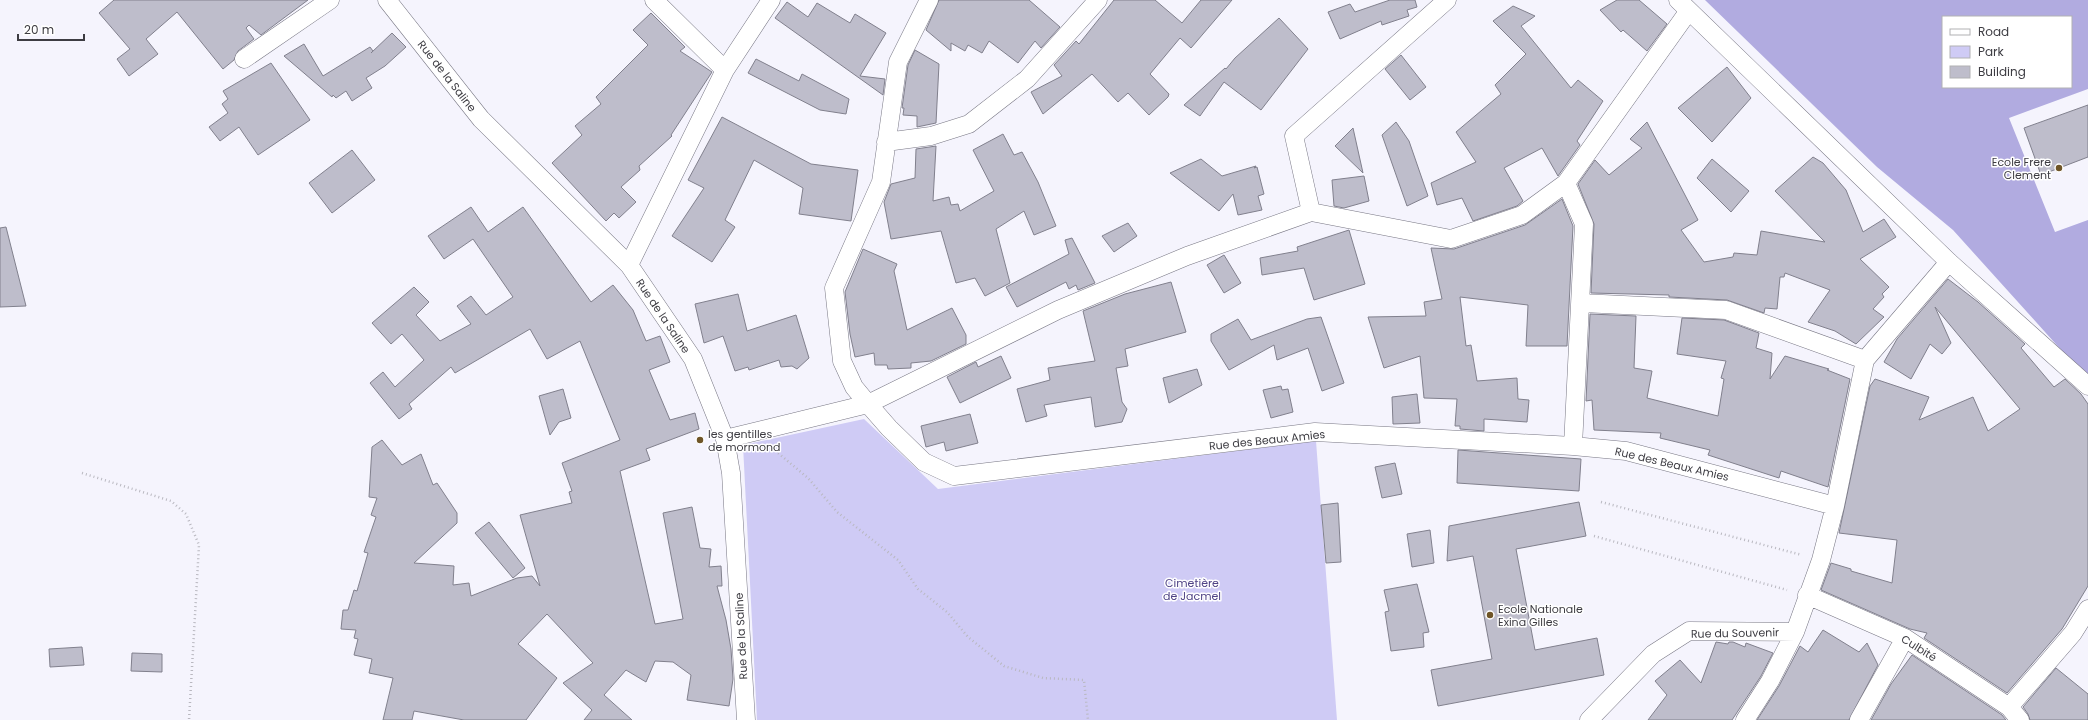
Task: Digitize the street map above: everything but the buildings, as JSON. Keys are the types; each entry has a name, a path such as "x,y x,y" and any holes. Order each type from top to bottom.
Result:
{"street":[{"path":"244,59 330,0"},
{"name":"Rue de la Saline","path":"387,0 481,119 629,265 693,359 725,439 731,473 746,720"},
{"path":"654,0 725,70"},
{"path":"629,265 725,70 771,0"},
{"name":"Rue des Beaux Amies","path":"929,0 898,62 881,182 834,288 842,361 854,387 889,428 924,462 954,476 1315,432 1573,446 1626,451 1836,506"},
{"path":"886,142 931,136 969,124 1027,79 1098,0"},
{"path":"1311,212 1294,136 1447,0"},
{"path":"725,439 755,433 868,404 1058,310 1187,256 1311,212 1451,239 1522,215 1566,183 1683,6 1949,262 2088,386"},
{"path":"1566,183 1584,224 1582,303 1573,446"},
{"path":"1745,720 1770,681 1795,632 1807,595 1821,560 1836,506 1865,360 1949,262"},
{"path":"1582,303 1726,310 1865,360"},
{"name":"Culbité","path":"1807,595 1906,638 2014,714"},
{"path":"2014,714 2088,609"},
{"name":"Rue du Souvenir","path":"1589,720 1653,654 1689,631 1795,632"},
{"path":"1859,720 1906,638"}],"path":[{"path":"755,433 808,478 837,512 898,560 918,589 947,612 968,637 1004,666 1043,678 1084,680 1088,720"},
{"path":"82,474 171,501 186,514 192,527 198,544 189,720"},
{"path":"1602,502 1821,560"},
{"path":"1594,536 1807,595"}],"green space":[{"name":"Cimetière de Jacmel","path":"864,419 938,489 1316,441 1337,720 757,720 743,445"}],"shaded area":[{"path":"1705,0 2088,0 2088,89 2009,118 2055,232 2088,220 2088,374 2063,352 1953,230 1877,167"}],"place":[{"name":"Ecole Frere Clement","path":"2059,168"},
{"name":"les gentilles de mormond","path":"700,440"},
{"name":"Ecole Nationale Exina Gilles","path":"1490,615"}]}
